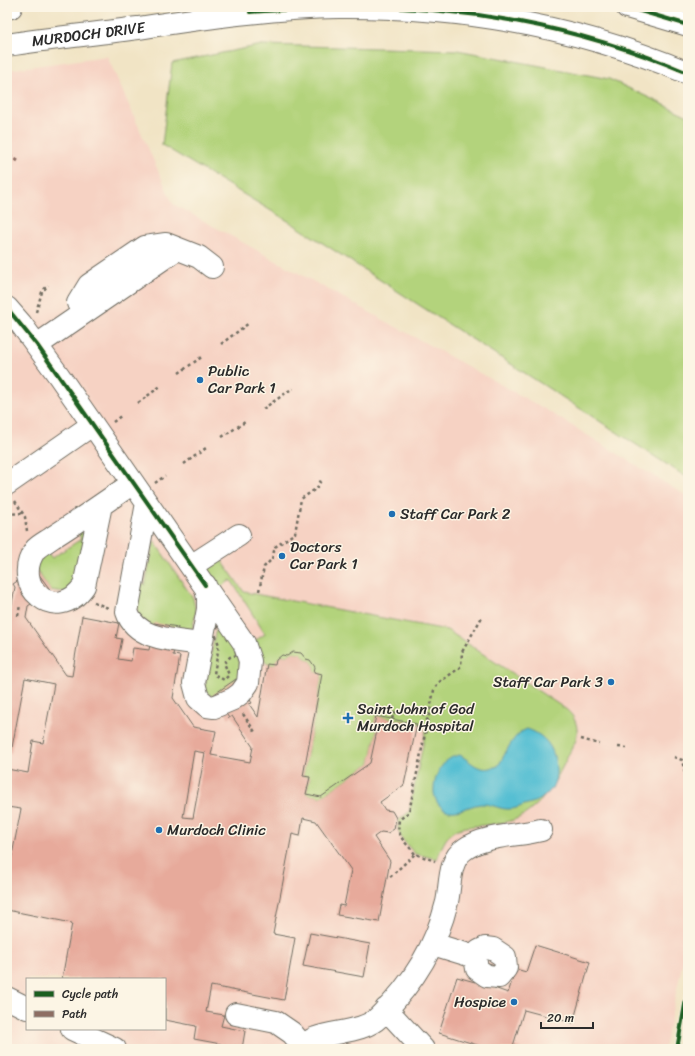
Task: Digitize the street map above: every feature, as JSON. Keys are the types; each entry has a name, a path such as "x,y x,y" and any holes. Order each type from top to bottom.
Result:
{"main road":[{"path":"7,8 11,7"},
{"name":"MURDOCH DRIVE","path":"7,44 250,12 338,7 407,8 501,18 575,33 654,59 688,73"},
{"path":"627,7 688,25"},
{"path":"78,303 88,285 146,247 166,244 199,257 212,267"},
{"path":"33,340 177,249"},
{"path":"33,340 78,303 138,262 146,261 152,266"},
{"path":"7,308 33,340 205,585 244,643 250,661 248,683 241,692 232,699 214,707 207,706 202,702 195,690 194,683 208,609 208,598 205,585"},
{"path":"7,470 89,420"},
{"path":"11,492 89,420"},
{"path":"101,505 133,483"},
{"path":"147,503 127,612 130,620 145,634 201,644"},
{"path":"191,566 239,535"},
{"path":"236,1014 276,1022 292,1033 303,1047 315,1038 366,1025 378,1019 421,966 433,944 448,900 454,862 458,854 465,848 488,840 541,830"},
{"path":"433,944 475,957"},
{"path":"7,998 26,1008"},
{"path":"386,1009 423,1049"},
{"path":"74,1030 115,1049"}],"path":[{"path":"35,314 42,292 48,285"},
{"path":"221,344 249,323"},
{"path":"179,373 203,356"},
{"path":"138,402 162,385"},
{"path":"263,409 293,388"},
{"path":"222,437 245,422"},
{"path":"184,464 206,448"},
{"path":"259,591 264,568 272,559 275,547 295,533 301,499 317,488 322,478"},
{"path":"11,492 23,513 28,538"},
{"path":"7,514 23,513"},
{"path":"93,602 112,610"},
{"path":"439,862 415,854 401,838 398,830 399,820 409,812 434,690 438,682 458,670 461,666 462,652 482,617"},
{"path":"216,627 224,628 240,654 230,657 224,663 229,674 224,680 214,674 219,645 214,631 216,627"},
{"path":"392,719 394,714 414,710 420,712 428,721"},
{"path":"580,739 599,744"},
{"path":"618,747 627,748"},
{"path":"674,757 682,760 686,778 688,780"},
{"path":"390,877 415,854"}],"shaded area":[{"name":"Saint John of God Murdoch Hospital","path":"107,56 173,204 543,408 688,497 688,938 664,1049 7,1049 7,70"}],"green space":[{"path":"262,45 457,50 609,79 688,116 688,478 293,224 162,145 172,63"},
{"path":"83,531 87,532 77,584 69,593 50,590 36,569 38,562 47,552 52,558 81,539 78,533"},
{"path":"154,541 193,598 196,612 192,630 188,631 149,625 137,614 139,583 145,585"},
{"path":"220,558 244,592 447,630 567,710 573,716 576,724 576,740 552,786 540,802 519,818 490,825 464,827 454,831 446,840 437,859 415,854 401,838 398,829 399,820 409,812 427,725 376,716 374,725 378,726 370,763 321,797 306,794 310,777 303,776 322,674 314,672 315,667 310,660 306,659 301,653 293,652 287,656 282,655 276,660 275,665 267,664 253,642 265,634 231,580 219,588 207,568"},
{"path":"217,629 222,629 238,651 241,676 213,697 204,691"}],"water":[{"path":"527,729 536,733 548,743 553,751 556,766 555,782 552,788 541,799 512,809 503,809 483,804 449,811 437,803 434,791 435,782 438,771 445,762 454,756 460,755 481,768 498,766 513,740 517,735"}],"building":[{"name":"Murdoch Clinic","path":"35,569 51,591 28,606 26,618 66,675 72,676 82,616 119,623 116,638 122,639 118,659 131,661 133,648 149,650 154,623 178,627 173,655 180,656 173,698 193,727 216,731 211,755 250,762 253,747 232,716 229,718 213,695 236,679 252,703 249,704 258,717 267,664 275,665 276,660 282,655 287,656 293,652 301,653 306,659 310,660 315,667 314,672 322,674 303,776 310,777 306,794 321,797 370,763 378,726 374,725 376,716 417,724 404,785 380,802 385,810 392,811 396,818 394,829 388,833 381,832 374,837 390,861 379,922 337,915 339,905 344,906 351,870 316,821 303,818 300,836 292,834 273,934 295,938 284,1000 211,986 206,1012 224,1015 221,1026 245,1031 242,1049 220,1049 221,1044 194,1039 196,1026 166,1020 166,978 62,978 72,923 7,910 7,881 21,809 7,807 7,769 28,773 33,741 43,743 54,684 25,678 11,753 7,752 7,614 10,614 15,587 13,584","holes":["194,751 205,753 193,818 183,817"]},
{"path":"310,933 370,944 364,977 303,966"},
{"name":"Hospice","path":"535,945 590,962 573,1023 524,1010 513,1046 523,1049 490,1049 439,1033 457,977 475,982 482,961 501,967 494,988 508,993 516,969 526,972"}],"marked path":[{"path":"7,154 18,161"}],"cycle path":[{"path":"250,12 304,8 382,7 427,9 472,14 516,21 604,42 688,73"},
{"path":"627,7 688,25"},
{"path":"7,308 37,345 205,585"},
{"path":"677,1049 688,988"}],"place":[{"name":"Public Car Park 1","path":"200,380"},
{"name":"Staff Car Park 2","path":"392,514"},
{"name":"Doctors Car Park 1","path":"282,556"},
{"name":"Staff Car Park 3","path":"611,682"},
{"name":"Saint John of God Murdoch Hospital","path":"348,718"},
{"name":"Murdoch Clinic","path":"159,830"},
{"name":"Hospice","path":"514,1002"}]}
